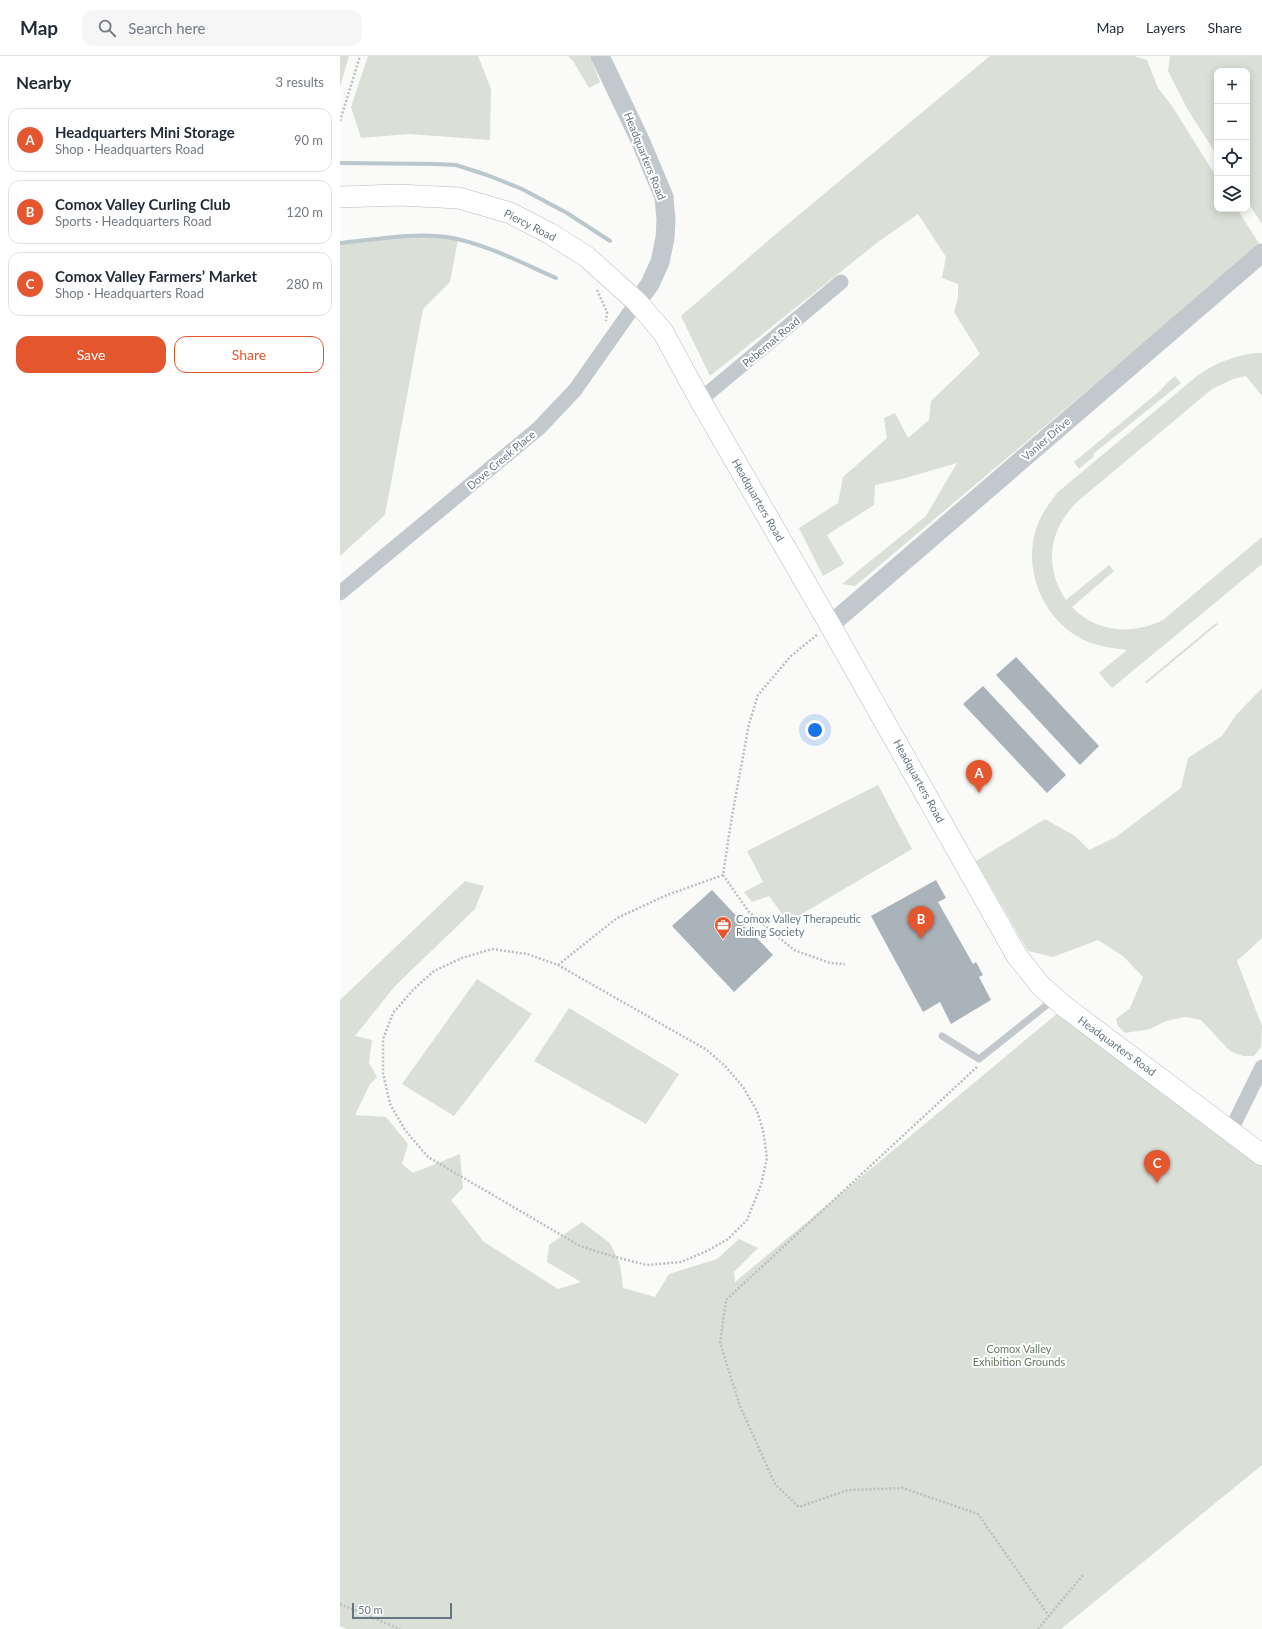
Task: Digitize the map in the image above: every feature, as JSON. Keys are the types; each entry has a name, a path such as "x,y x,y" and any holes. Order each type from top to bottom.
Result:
{"main road":[{"name":"Piercy Road","path":"340,197 398,195 459,198 510,213 549,233 586,257 638,302 663,332"},
{"name":"Headquarters Road","path":"663,332 700,400 830,624 1017,956 1041,986 1055,998 1262,1155"}],"street":[{"name":"Headquarters Road","path":"600,56 640,140 664,197 666,220 665,238 660,262 650,284 638,302"},
{"name":"Vanier Drive","path":"830,624 1262,253"},
{"name":"Pebernat Road","path":"700,400 841,282"},
{"name":"Dove Creek Place","path":"340,593 539,428 575,390 638,302"},
{"path":"1231,1130 1262,1067"}],"lane":[{"path":"942,1036 979,1059 1055,998"}],"path":[{"path":"340,121 360,56"},
{"path":"592,285 598,290 607,312 605,331 608,345"},
{"path":"830,624 791,656 758,695 749,724 732,816 723,876 749,912 794,950 830,963 845,964"},
{"path":"558,965 617,918 668,895 723,876"},
{"path":"492,949 527,954 558,965 707,1050 726,1067 743,1087 757,1111 763,1130 767,1158 761,1185 747,1220 728,1239 707,1251 682,1262 647,1265 580,1246 428,1157 405,1130 390,1104 383,1073 383,1039 393,1013 413,990 434,971 462,958 492,949"},
{"path":"978,1067 726,1300 720,1343 740,1406 775,1484 799,1507 848,1490 903,1488 978,1514 1048,1616"},
{"path":"1038,1629 1084,1574"},
{"path":"340,1604 400,1629"}],"green space":[{"path":"340,56 349,56 340,87"},
{"path":"368,56 478,56 491,89 490,140 409,134 361,138 351,107"},
{"path":"568,56 590,56 600,82 589,88 573,61"},
{"path":"990,56 1134,56 1147,60 1158,88 1172,106 1214,173 1214,212 1239,212 1260,245 855,586 842,584 926,516 957,463 902,479 875,485 874,505 827,535 844,564 823,576 799,528 838,503 843,477 887,438 884,418 895,413 908,438 929,420 931,401 980,354 954,312 958,298 958,284 942,278 946,257 918,214 878,242 710,376 681,316 777,233"},
{"path":"1170,56 1262,56 1262,224 1250,206 1250,68 1214,68 1214,150 1188,110 1168,71"},
{"path":"420,236 446,237 458,240 450,282 423,309 385,515 340,556 340,243"},
{"path":"1256,353 1262,353 1262,396 1246,376 1233,379 1212,389 1078,501 1068,512 1055,536 1052,548 1054,574 1066,600 1109,565 1114,571 1072,607 1092,622 1115,629 1139,628 1163,620 1262,537 1262,564 1112,688 1099,673 1127,650 1098,645 1082,639 1068,630 1046,605 1034,575 1032,558 1033,542 1039,521 1046,508 1058,492 1197,376 1211,367 1225,361"},
{"path":"1175,376 1181,383 1093,454 1094,456 1079,469 1074,462 1161,390"},
{"path":"1216,623 1218,624 1147,683 1145,682"},
{"path":"1262,688 1262,938 1237,961 1262,1026 1261,1047 1254,1056 1243,1056 1230,1051 1201,1020 1185,1017 1166,1021 1150,1029 1125,1033 1118,1026 1116,1019 1130,1008 1143,977 1123,956 1098,940 1053,957 1028,951 976,861 1045,819 1075,836 1089,850 1116,837 1181,788 1188,758 1222,736 1237,714"},
{"path":"878,785 912,849 788,922 769,896 752,902 744,892 763,882 747,851"},
{"name":"Comox Valley Exhibition Grounds","path":"465,881 484,886 475,909 395,986 355,1036 372,1040 369,1063 377,1077 370,1084 355,1115 386,1117 408,1144 402,1164 413,1173 460,1154 463,1188 451,1200 484,1242 558,1289 581,1282 547,1262 549,1245 582,1222 610,1243 620,1264 623,1288 655,1297 669,1274 717,1259 739,1239 758,1248 734,1272 735,1282 1065,1007 1262,1155 1262,1465 1061,1629 347,1629 340,1626 340,1000"},
{"path":"477,979 532,1014 454,1116 402,1084"},
{"path":"569,1008 679,1074 646,1124 534,1061"}],"building":[{"path":"1016,657 1099,746 1080,765 996,675"},
{"path":"983,686 1066,775 1047,793 963,704"},
{"path":"936,880 946,898 938,902 973,964 976,962 983,975 979,977 991,1000 951,1024 940,1002 923,1012 871,916"},
{"name":"Comox Valley Therapeutic Riding Society","path":"712,890 773,955 734,992 672,926"}],"waterway":[{"path":"340,163 456,165 522,189 567,213 610,241"},
{"path":"340,243 421,235 447,237 489,249 556,278"}],"place":[{"name":"Headquarters Mini Storage","path":"979,793"},
{"name":"Comox Valley Curling Club","path":"921,939"},
{"name":"Comox Valley Therapeutic Riding Society","path":"723,940"},
{"name":"Comox Valley Farmers’ Market","path":"1157,1183"}]}
